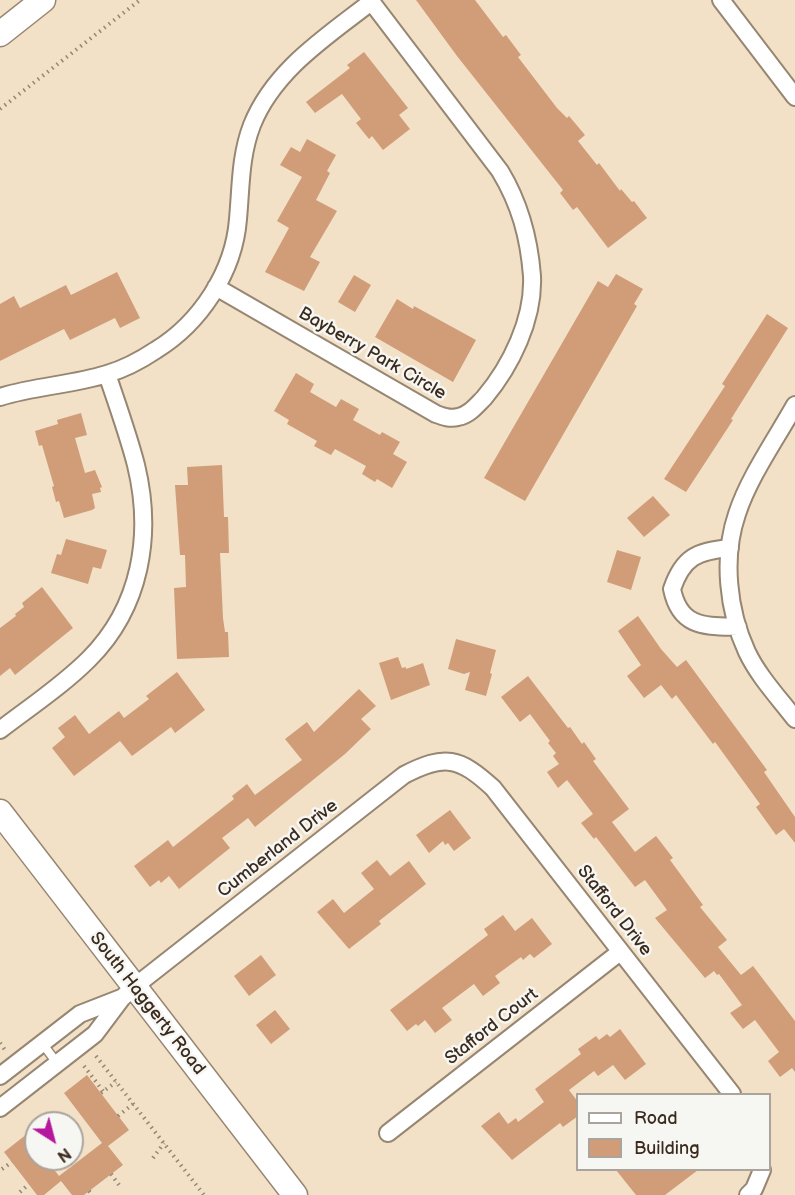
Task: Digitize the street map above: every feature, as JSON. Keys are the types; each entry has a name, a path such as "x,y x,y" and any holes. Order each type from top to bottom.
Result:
{"main road":[{"path":"0,34 43,0"},
{"name":"South Haggerty Road","path":"0,812 128,992 295,1195"}],"street":[{"path":"721,0 795,97"},
{"path":"0,397 107,374 139,360 176,336 197,315 216,286 234,245 238,222 241,168 252,125 261,107 289,69 370,1"},
{"name":"Bayberry Park Circle","path":"216,286 446,418 466,415 476,407 502,374 521,334 529,305 532,278 527,232 520,211 500,171 370,1"},
{"path":"0,730 90,658 125,611 133,590 143,548 142,501 136,465 107,374"},
{"path":"795,405 737,513 730,548 729,586 738,627 747,653 795,719"},
{"path":"730,548 707,550 693,556 682,567 672,589 679,612 688,619 704,625 738,627"},
{"name":"Cumberland Drive","path":"128,992 404,776 423,765 436,762 456,763"},
{"name":"Stafford Drive","path":"456,763 476,772 493,788 730,1093"},
{"name":"Stafford Court","path":"388,1133 621,952"},
{"path":"0,1076 80,1014 128,992"},
{"path":"0,1108 95,1034 128,992"},
{"path":"748,1195 754,1189 762,1171"}],"lane":[{"path":"42,1043 57,1064"}],"path":[{"path":"0,109 140,0"},
{"path":"0,1043 6,1050"},
{"path":"93,1050 204,1195"},
{"path":"84,1066 102,1092 116,1082"},
{"path":"118,1116 133,1104"},
{"path":"153,1158 164,1143"},
{"path":"2,1169 12,1162"},
{"path":"111,1174 119,1185"},
{"path":"20,1192 29,1184"}],"building":[{"path":"416,0 475,0 503,37 506,35 521,55 518,57 557,108 567,118 569,116 585,135 578,141 597,165 599,163 620,191 621,189 632,202 634,201 647,218 608,248 577,207 573,210 560,193 563,190 457,56"},
{"path":"364,52 408,108 399,115 410,129 383,150 372,136 369,139 356,123 361,119 342,94 315,113 306,102 350,68 347,65"},
{"path":"307,139 336,155 327,171 330,173 316,200 337,211 310,257 320,262 304,291 265,272 289,228 277,221 302,177 280,165 291,147 300,152"},
{"path":"117,272 140,318 120,328 115,318 70,340 64,329 0,361 0,304 14,296 20,308 66,285 71,295"},
{"path":"616,274 643,289 634,304 637,306 525,501 484,478 598,281 608,287"},
{"path":"354,275 371,285 355,312 338,302"},
{"path":"397,299 476,340 453,382 375,337"},
{"path":"767,314 788,328 731,419 733,420 686,492 664,479 725,386 722,384"},
{"path":"296,373 314,384 310,392 336,407 341,399 359,409 353,420 380,435 382,432 400,442 393,454 407,462 392,488 377,479 375,482 362,474 366,466 335,449 331,455 314,446 317,441 287,424 289,420 274,411"},
{"path":"81,413 87,435 75,438 85,473 95,470 102,487 101,492 92,494 95,508 64,518 59,501 56,502 52,487 54,486 42,445 39,446 35,431 58,424 57,420"},
{"path":"222,465 224,517 228,517 229,553 220,553 223,618 225,632 228,632 229,657 177,659 174,588 186,587 185,555 180,555 175,485 188,485 187,467"},
{"path":"653,496 670,515 644,537 627,518"},
{"path":"66,539 107,550 101,569 93,567 88,584 51,573 57,554 61,555"},
{"path":"617,550 641,557 631,590 607,582"},
{"path":"42,587 73,628 15,675 10,668 0,676 0,628 16,616 15,614 24,607 22,603"},
{"path":"638,616 677,667 686,660 767,770 764,772 795,817 795,843 784,829 776,835 756,807 760,804 715,742 713,744 676,695 672,699 661,685 644,698 627,676 641,665 618,631"},
{"path":"456,639 496,650 486,696 465,690 470,672 464,674 448,669"},
{"path":"398,657 402,668 406,667 406,669 423,663 430,685 391,700 379,663"},
{"path":"177,672 205,710 175,733 171,727 132,756 120,741 74,776 52,748 65,737 58,728 75,715 89,734 119,711 124,718 149,699 146,696"},
{"path":"528,676 568,728 570,727 582,744 584,742 596,759 593,761 629,809 612,822 635,852 656,836 673,858 670,860 703,905 700,907 727,940 718,947 741,975 753,966 795,1021 795,1072 792,1068 780,1077 768,1061 779,1052 755,1020 743,1029 730,1013 742,1005 719,974 717,975 714,971 705,978 655,918 667,910 645,880 635,887 596,837 594,839 581,823 593,814 567,780 558,788 547,772 559,764 553,756 556,753 548,743 550,741 530,714 520,722 501,697"},
{"path":"359,689 376,706 361,719 371,729 345,754 255,827 248,818 222,838 230,848 179,889 169,876 161,883 159,880 150,887 134,866 168,840 173,847 234,799 232,796 247,784 255,795 302,760 285,739 307,722 314,732"},
{"path":"450,810 471,838 454,851 448,843 445,845 443,841 429,853 416,835"},
{"path":"377,860 390,876 409,861 426,884 379,921 381,924 349,949 317,912 333,899 344,913 374,889 361,873"},
{"path":"503,915 515,931 532,918 552,944 534,958 530,954 523,960 521,957 495,976 500,983 483,996 474,984 442,1008 452,1020 435,1033 425,1020 407,1031 390,1010 488,935 484,929"},
{"path":"261,955 276,975 249,996 234,976"},
{"path":"275,1010 290,1029 271,1044 256,1025"},
{"path":"620,1029 646,1064 625,1080 613,1065 598,1076 594,1071 569,1090 576,1099 576,1117 563,1127 560,1123 512,1160 481,1126 499,1112 508,1124 516,1118 518,1122 544,1102 535,1089 581,1054 578,1049 596,1036 599,1040 607,1034 610,1037"},
{"path":"87,1075 129,1130 108,1146 123,1165 84,1195 72,1195 61,1181 44,1195 37,1195 4,1152 24,1136 24,1171 55,1171 59,1176 66,1171 84,1171 84,1157 102,1143 84,1119 84,1111 78,1111 64,1093"},
{"path":"617,1171 697,1171 665,1195 636,1195"}]}
